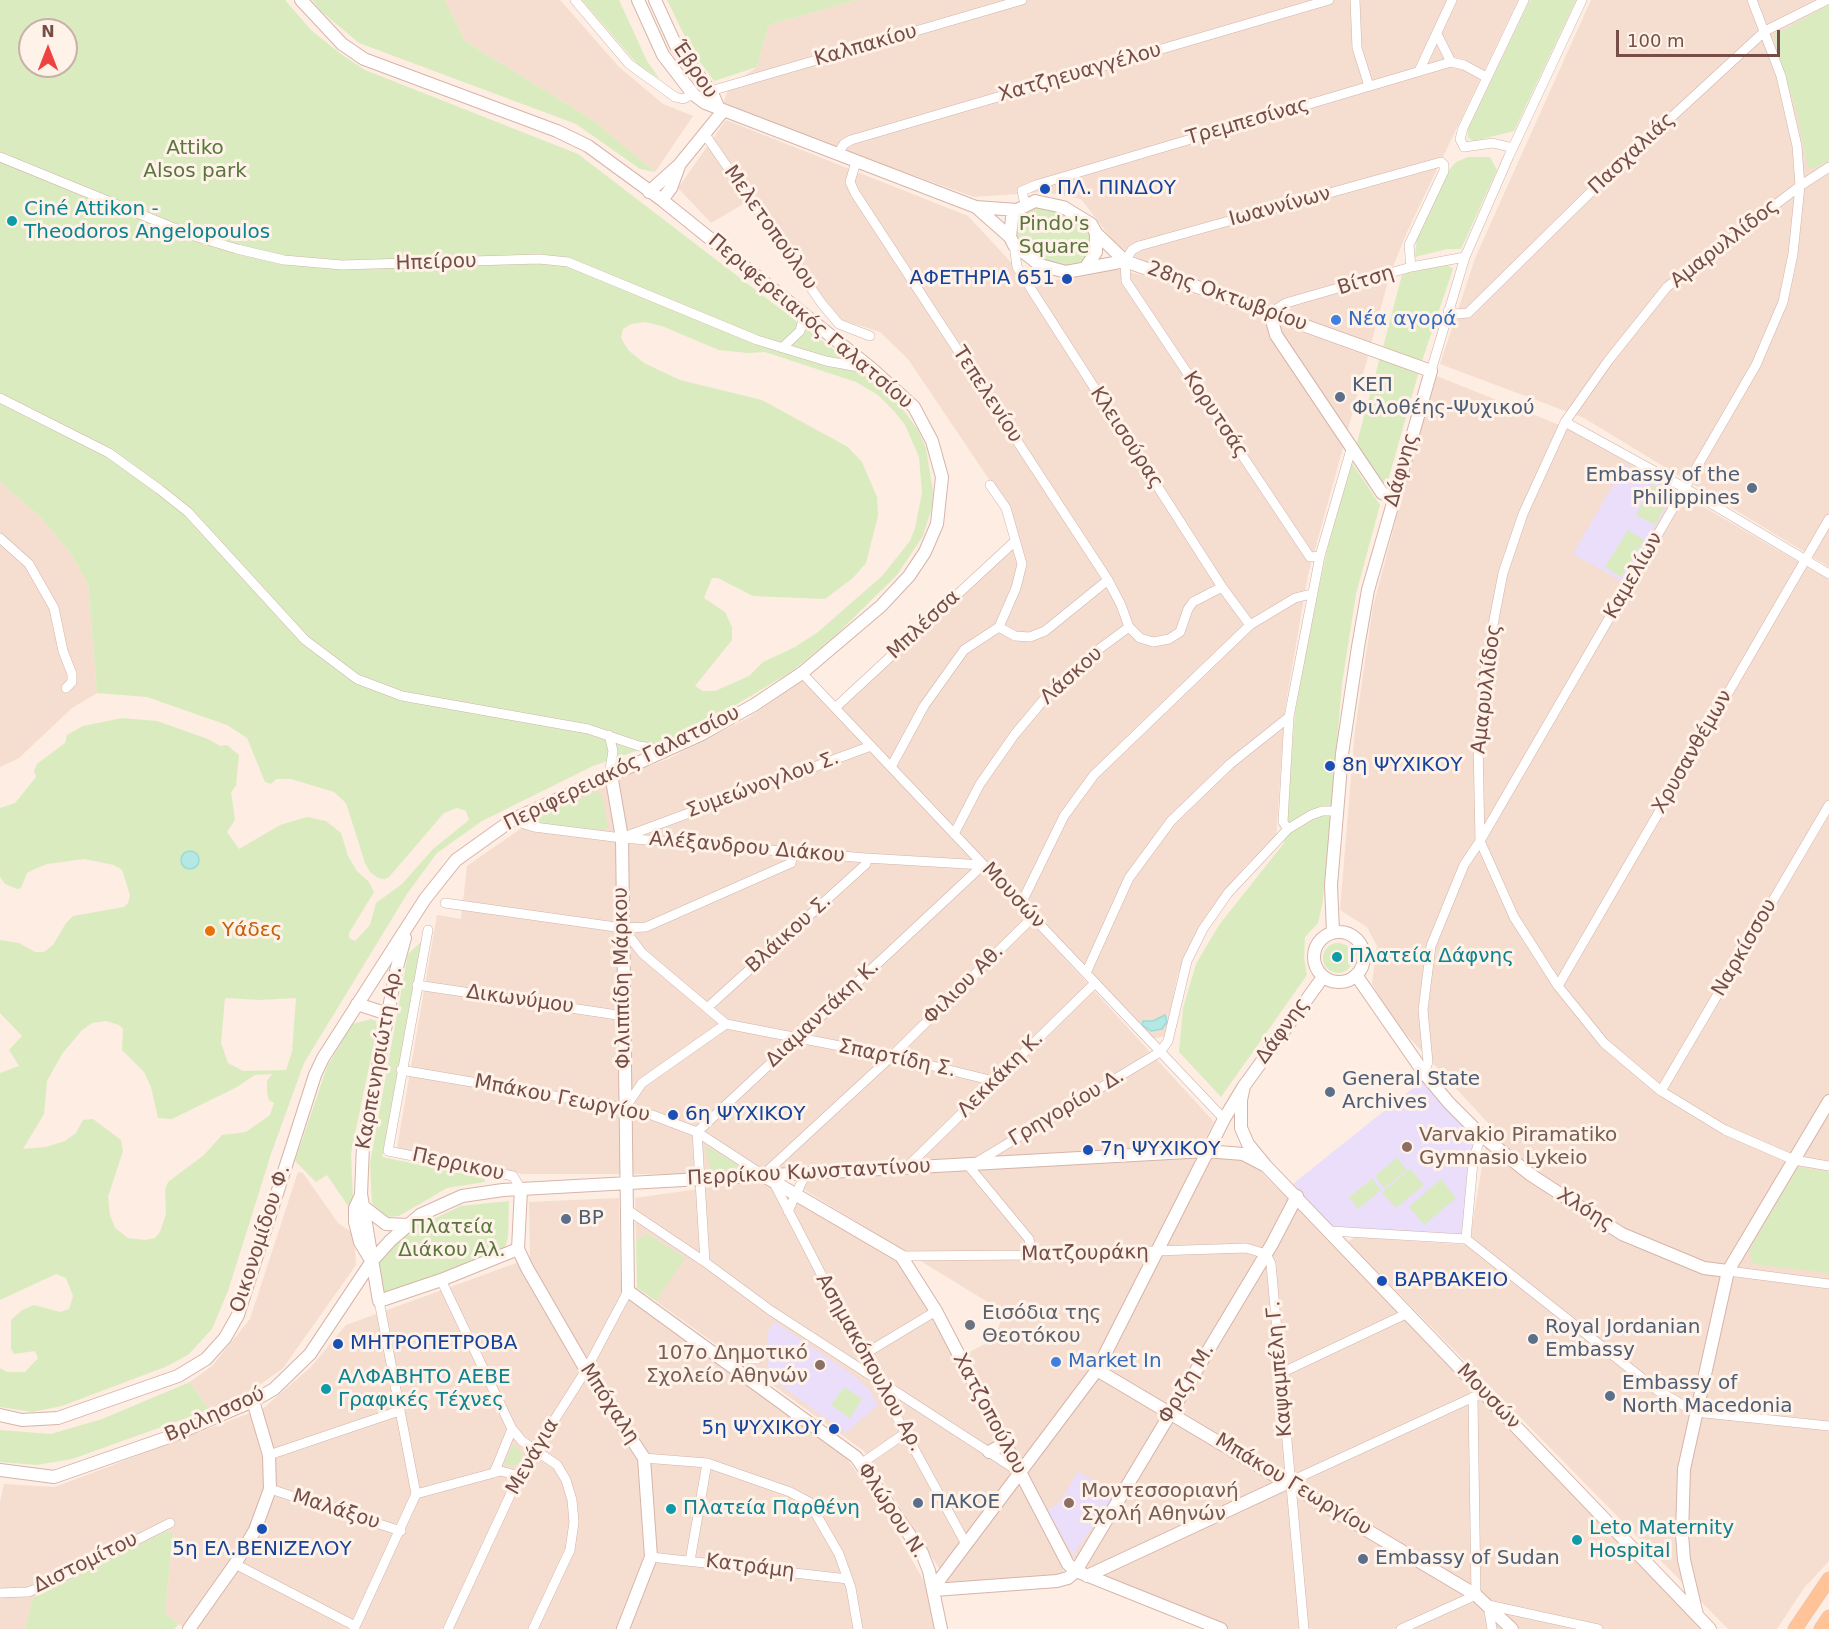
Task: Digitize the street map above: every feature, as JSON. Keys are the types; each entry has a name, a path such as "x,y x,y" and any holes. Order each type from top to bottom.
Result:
{"main road":[{"path":"1796,1629 1829,1580"},
{"path":"1821,1629 1829,1617"}],"street":[{"name":"Περιφερειακός Γαλατσίου","path":"301,0 342,44 364,59 578,141 662,200 872,369 914,407 932,441 942,477 937,524 925,552 909,576 881,606 802,673 743,711 666,750 512,820 456,860 410,923"},
{"path":"575,0 629,64 675,97 683,99 693,94"},
{"name":"Έβρου","path":"638,0 663,55 693,94 719,113"},
{"name":"Έβρου","path":"655,0 676,46 712,93 719,113"},
{"name":"Καλπακίου","path":"712,93 714,90 1022,0"},
{"path":"1295,0 1296,11"},
{"name":"Χατζηευαγγέλου","path":"837,155 843,144 851,140 1329,0"},
{"path":"1355,0 1357,48 1369,86"},
{"path":"1419,71 1452,0"},
{"path":"1513,147 1493,143 1471,148 1461,146 1463,128 1524,0"},
{"name":"Δάφνης","path":"1333,932 1331,885 1342,754 1368,590 1465,257 1513,147 1582,0"},
{"name":"Καμελίων","path":"1424,1073 1428,1062 1423,1010 1431,946 1464,865 1756,365 1783,302 1793,254 1800,186 1797,146 1790,108 1765,31 1752,0"},
{"name":"Πασχαλιάς","path":"1448,311 1457,314 1468,313 1600,183 1765,31 1827,0"},
{"path":"1437,34 1451,62 1464,65 1486,77"},
{"name":"Τρεμπεσίνας","path":"1021,207 1022,191 1036,185 1451,62"},
{"path":"649,192 679,165 719,113"},
{"name":"28ης Οκτωβρίου","path":"719,113 976,207 1021,207 1044,201 1064,207 1083,218 1125,261 1431,371"},
{"name":"Μελετοπούλου","path":"704,133 822,304 839,324 870,336"},
{"name":"Ηπείρου","path":"0,157 191,235 237,249 284,260 342,265 558,260 584,267 693,314 782,348 872,369"},
{"name":"Τεπελενίου","path":"856,162 850,182 855,193 1108,580 1129,627"},
{"name":"Ιωαννίνων","path":"1125,261 1132,250 1139,246 1441,162 1444,165 1444,171 1409,245 1411,267"},
{"path":"662,200 671,188 679,165"},
{"name":"Αμαρυλλίδος","path":"1829,167 1800,186 1667,287 1608,360 1565,422 1523,514 1503,573 1486,661 1478,744 1480,841 1514,917 1558,986 1604,1043 1661,1091 1725,1130 1794,1160 1829,1166"},
{"name":"28ης Οκτωβρίου","path":"976,207 1012,241 1020,252 1040,265 1066,272 1125,261"},
{"path":"1012,241 1011,221 1021,207"},
{"path":"1086,267 1096,252 1096,232"},
{"name":"Κλεισούρας","path":"1012,241 1017,267 1222,587 1251,624"},
{"name":"Βίτση","path":"1270,313 1286,303 1411,267 1465,257"},
{"name":"Κορυτσάς","path":"1125,261 1126,281 1310,557 1320,556"},
{"path":"1270,313 1276,335 1382,492 1394,498"},
{"path":"782,348 800,331 804,315"},
{"path":"0,398 109,453 159,489 188,512 305,640 357,679 402,696 609,735 639,746 666,750"},
{"path":"1565,422 1685,488 1829,574"},
{"path":"1288,829 1283,822 1289,717 1311,594 1352,446"},
{"path":"891,767 924,706 964,650 999,627 1016,588 1022,564 1020,552 1014,542 1006,508 990,485"},
{"name":"Χρυσανθέμων","path":"1558,986 1829,519"},
{"path":"0,538 29,564 54,608 63,651 72,674 72,682 66,688"},
{"name":"Μπλέσσα","path":"835,708 1014,542"},
{"path":"999,627 1014,636 1030,637 1045,631 1108,580"},
{"path":"1129,627 1140,638 1153,642 1168,639 1180,632 1188,609 1193,603 1222,587"},
{"path":"1021,904 1064,816 1094,775 1251,624 1295,598 1311,594"},
{"name":"Λάσκου","path":"954,834 980,784 1014,734 1046,697 1087,658 1129,627"},
{"name":"Μουσών","path":"802,673 1224,1119"},
{"path":"1086,973 1129,878 1171,821 1230,764 1289,717"},
{"path":"609,735 613,751 610,775"},
{"name":"Συμεώνογλου Σ.","path":"622,838 871,746"},
{"name":"Φιλιππίδη Μάρκου","path":"610,775 622,838 628,1291"},
{"name":"Ναρκίσσου","path":"1661,1091 1829,805"},
{"path":"1160,1052 1168,1041 1187,961 1203,929 1228,893 1288,829 1311,815 1337,811"},
{"name":"Αλέξανδρου Διάκου","path":"512,820 534,827 622,838 793,853 983,865"},
{"path":"445,903 623,928 646,927 791,863 793,853"},
{"name":"Βλάικου Σ.","path":"707,1008 866,864 866,858"},
{"name":"Διαμαντάκη Κ.","path":"697,1132 983,865"},
{"name":"Φιλιου Αθ.","path":"768,1178 1033,917"},
{"name":"Οικονομίδου Φ.","path":"0,1415 22,1420 38,1420 78,1412 178,1376 206,1359 225,1338 238,1315 315,1075 357,1004 410,923"},
{"name":"Καρπενησιώτη Αρ.","path":"410,923 399,958 363,1146 362,1200 416,1494"},
{"path":"623,928 642,953 726,1024 642,1083 624,1108"},
{"name":"Καρπενησιώτη Αρ.","path":"388,1151 428,930"},
{"path":"1333,932 1349,934 1361,945 1364,961 1356,975 1340,982 1323,977 1314,963 1315,947 1319,940 1333,932"},
{"name":"Χλόης","path":"1356,975 1424,1073 1480,1135 1531,1175 1622,1234 1704,1268 1829,1284"},
{"name":"Δάφνης","path":"934,1590 1019,1472 1097,1370 1224,1119 1244,1086 1323,977"},
{"name":"Λεκκάκη Κ.","path":"907,1167 1095,983"},
{"name":"Δικωνύμου","path":"417,985 624,1016"},
{"path":"357,1004 388,1014"},
{"name":"Σπαρτίδη Σ.","path":"726,1024 892,1056 994,1081"},
{"name":"Γρηγορίου Δ.","path":"971,1164 1160,1052"},
{"name":"Μπάκου Γεωργίου","path":"401,1070 624,1108 697,1132 768,1178 901,1256"},
{"path":"1244,1086 1241,1100 1241,1128 1248,1144 1266,1166"},
{"path":"1697,1616 1682,1534 1684,1469 1728,1271 1829,1101"},
{"path":"697,1132 705,1262"},
{"path":"1466,1239 1473,1162 1480,1135"},
{"name":"Περρικου","path":"388,1151 513,1176 521,1189"},
{"name":"Περρίκου Κωνσταντίνου","path":"372,1261 408,1225 431,1209 462,1196 489,1191 700,1179 768,1178 806,1173 1206,1151 1243,1154 1266,1166"},
{"path":"971,1164 1029,1239 1032,1255"},
{"name":"Μουσών","path":"1266,1166 1408,1312 1478,1395 1710,1629"},
{"path":"788,1211 806,1173"},
{"name":"Ασημακόπουλου Αρ.","path":"768,1178 788,1211 966,1544"},
{"name":"Μπόχαλη","path":"521,1189 518,1249 542,1298 644,1458 651,1557 623,1629"},
{"name":"Φριζη Μ.","path":"1081,1573 1170,1412 1266,1254 1297,1196"},
{"path":"362,1200 386,1224 408,1225"},
{"path":"626,1209 705,1262 770,1310 1019,1472"},
{"path":"1330,1231 1466,1239 1657,1390 1695,1412 1829,1426"},
{"name":"Ματζουράκη","path":"901,1256 1032,1255 1246,1248 1266,1254"},
{"path":"379,1301 441,1280 518,1249"},
{"name":"Καψαμπέλη Γ.","path":"1266,1254 1271,1264 1279,1374 1304,1629"},
{"name":"Χατζοπούλου","path":"901,1256 936,1311 1062,1557 1081,1573"},
{"name":"Βριλησσού","path":"0,1470 54,1477 169,1437 253,1401 274,1389 310,1354 372,1261"},
{"path":"441,1280 512,1429 522,1441 557,1465 566,1480 574,1522 570,1550 533,1629"},
{"name":"Φλώρου Ν.","path":"628,1291 851,1453 861,1463 922,1553 934,1590 941,1629"},
{"name":"Μενάγια","path":"448,1629 519,1476 586,1370 628,1291"},
{"path":"863,1355 936,1311"},
{"path":"1279,1374 1408,1312"},
{"path":"722,1359 757,1359"},
{"name":"Μπάκου Γεωργίου","path":"1097,1370 1476,1595 1512,1629"},
{"path":"934,1590 1057,1581 1068,1578 1289,1482 1478,1395 1476,1595 1401,1629"},
{"path":"189,1629 235,1564 255,1530 270,1489 269,1455 253,1401"},
{"path":"269,1455 399,1411"},
{"path":"494,1473 512,1429"},
{"path":"861,1463 907,1432"},
{"path":"989,1452 1004,1444"},
{"path":"644,1458 707,1463 790,1492 809,1502 828,1532 848,1579 858,1629"},
{"path":"690,1561 707,1463"},
{"path":"235,1564 355,1628 416,1494 494,1473 507,1472 519,1476"},
{"name":"Μαλάξου","path":"270,1489 401,1531"},
{"name":"Διστομίτου","path":"0,1593 27,1592 47,1586 170,1523"},
{"name":"Κατράμη","path":"651,1557 848,1579"},
{"path":"1081,1573 1221,1629"},
{"path":"1492,1629 1488,1605 1598,1629"}],"shaded area":[{"path":"445,0 560,0 619,67 663,104 693,116 655,172 593,120 465,41"},
{"path":"857,0 1518,0 1407,232 1390,274 1371,344 1143,261 1117,246 1081,199 1044,192 974,197 722,107 729,87 757,67 769,25"},
{"path":"1591,0 1829,0 1829,567 1584,418 1440,364 1476,256"},
{"path":"726,120 968,216 1019,271 1047,281 1084,276 1106,267 1141,275 1368,356 1308,575 1285,708 1276,838 1246,865 1207,915 1178,973 1165,1036 1152,1039 841,709 1020,540 1003,500 908,359 880,332 842,320 820,293 755,197 711,223 678,188"},
{"path":"1434,375 1572,430 1829,580 1829,1561 1804,1588 1777,1629 1728,1629 1348,1242 1355,1237 1469,1245 1489,1124 1391,1018 1372,984 1377,946 1367,927 1340,910 1355,730 1373,607"},
{"path":"1625,464 1674,493 1623,582 1573,554"},
{"path":"0,482 40,517 69,551 88,584 97,693 72,708 19,758 0,767"},
{"path":"804,680 1013,902 1214,1122 1201,1147 707,1174 523,1174 397,1148 437,915 461,919 467,866 539,816 598,786 668,759 748,718"},
{"name":"Varvakio Piramatiko Gymnasio Lykeio","path":"1428,1076 1479,1134 1465,1237 1331,1229 1289,1187"},
{"path":"1230,1155 1255,1166 1363,1273 1481,1399 1631,1545 1706,1629 1228,1629 1144,1596 1083,1567 1067,1552 962,1356 994,1339 1004,1312 803,1189 806,1179"},
{"path":"298,1172 303,1173 338,1223 354,1234 356,1265 283,1368 250,1392 209,1410 190,1382 212,1366 250,1319"},
{"path":"763,1180 899,1261 1009,1453 1064,1572 1051,1579 951,1587 864,1451 656,1301 684,1258 648,1234 636,1240 635,1198"},
{"path":"619,1198 621,1295 847,1459 878,1501 924,1581 934,1629 193,1629 274,1495 259,1412 311,1367 346,1325 530,1258 529,1202"},
{"path":"775,1322 853,1375 869,1389 878,1405 846,1433 768,1376 768,1332"},
{"path":"250,1413 266,1471 265,1486 250,1527 233,1557 184,1628 165,1612 173,1534 33,1598 25,1629 0,1629 0,1502 4,1484 55,1487"},
{"path":"1078,1472 1116,1493 1073,1555 1047,1510 1057,1505"}],"green space":[{"name":"Attiko Alsos park","path":"0,0 285,0 311,30 365,70 578,154 838,353 899,404 918,430 926,448 933,491 932,507 923,536 897,575 836,635 791,672 700,726 593,766 482,821 437,853 407,894 304,1063 271,1154 228,1291 212,1329 188,1355 165,1367 62,1406 32,1412 0,1407 0,1368 7,1372 25,1372 38,1358 35,1351 14,1354 11,1349 11,1320 22,1310 34,1305 60,1312 69,1309 73,1296 66,1278 56,1274 0,1300 0,1073 19,1066 9,1050 22,1036 0,1013 0,940 19,943 35,952 44,952 53,945 73,916 124,907 130,895 122,870 114,865 84,859 47,864 35,869 27,873 21,888 17,889 5,884 0,877 0,808 15,803 36,777 34,771 37,764 65,743 67,735 83,726 122,718 157,721 208,739 220,746 227,745 239,755 236,786 231,792 235,820 227,832 239,849 280,825 307,817 326,821 341,833 348,856 357,871 369,882 374,892 349,933 349,938 355,941 370,925 376,903 402,884 433,849 469,820 466,811 457,808 444,813 389,877 378,878 370,872 365,863 346,803 334,792 291,779 276,779 271,784 265,782 247,738 227,725 147,697 97,693 88,584 69,551 40,517 0,482","holes":["645,322 662,326 719,350 765,352 856,382 878,395 894,411 905,425 919,457 922,493 915,528 910,541 882,576 818,632 795,647 763,662 749,676 715,691 703,691 695,686 732,640 732,627 725,612 704,598 712,578 718,578 753,596 825,599 853,578 866,563 878,516 877,497 862,462 848,447 762,400 680,380 644,363 628,350 621,338 623,329 631,324","225,998 260,1000 296,998 292,1052 286,1070 243,1071 228,1063 221,1043","106,1021 119,1025 123,1029 122,1050 144,1072 151,1087 158,1118 172,1119 237,1087 255,1075 272,1074 267,1081 269,1100 274,1103 270,1115 246,1132 222,1135 204,1155 168,1182 165,1190 166,1214 160,1232 155,1238 145,1240 128,1238 115,1228 110,1215 108,1197 123,1151 121,1140 93,1119 83,1120 76,1133 65,1141 46,1147 23,1149 44,1114 47,1081 62,1054 82,1030 92,1023"]},
{"path":"312,0 445,0 465,41 593,120 655,172 640,169 576,124 359,43 321,11"},
{"path":"582,0 619,0 647,61 659,78 639,66"},
{"path":"667,0 857,0 769,25 757,67 714,81 692,51"},
{"path":"1530,0 1576,0 1514,131 1474,141 1468,138 1468,129"},
{"path":"1829,5 1829,161 1815,168 1808,167 1797,114 1773,36"},
{"path":"1468,157 1490,157 1497,170 1461,249 1447,249 1415,257 1417,237 1445,175 1456,162"},
{"name":"Pindo's Square","path":"1044,205 1081,221 1091,234 1091,250 1081,262 1066,266 1042,260 1022,248 1014,235 1016,219 1027,207"},
{"path":"1445,262 1453,269 1422,361 1383,347 1402,275"},
{"path":"1380,357 1419,371 1386,488 1356,446"},
{"path":"1352,463 1380,505 1356,594 1342,684 1323,900 1318,923 1305,937 1304,958 1307,975 1221,1097 1179,1052 1183,1008 1196,964 1219,925 1284,843 1295,714 1308,637 1331,533"},
{"path":"1652,484 1671,494 1655,525 1636,515"},
{"path":"1628,530 1644,540 1621,577 1605,567"},
{"path":"598,791 602,796 608,828 606,830 539,824 539,816"},
{"path":"422,941 382,1157 484,1178 485,1182 447,1188 399,1216 388,1217 381,1215 372,1203 370,1163 408,954"},
{"path":"1338,943 1349,947 1353,958 1349,969 1338,973 1327,969 1323,958 1327,947"},
{"path":"371,1019 376,1021 377,1029 351,1153 353,1201 348,1206 327,1175 316,1182 295,1161 327,1067 352,1024"},
{"path":"705,1146 736,1163 738,1169 710,1169"},
{"path":"1397,1158 1407,1170 1384,1188 1375,1176"},
{"path":"1798,1167 1829,1172 1829,1273 1753,1264 1749,1251"},
{"path":"1410,1169 1424,1185 1396,1208 1382,1192"},
{"path":"1372,1179 1381,1190 1358,1209 1349,1197"},
{"path":"1441,1179 1456,1198 1424,1225 1409,1207"},
{"name":"Πλατεία Διάκου Αλ.","path":"509,1201 508,1237 505,1248 440,1277 385,1297 378,1262 410,1230 461,1206"},
{"path":"648,1234 685,1258 656,1301 637,1288 636,1240"},
{"path":"190,1382 209,1410 72,1459 36,1465 0,1462 0,1430 51,1434 102,1419"},
{"path":"844,1387 862,1399 850,1418 831,1405"},
{"path":"513,1444 521,1452 522,1460 515,1465 504,1465"},
{"path":"165,1532 173,1533 165,1612 179,1624 174,1629 25,1629 33,1598"}],"water":[{"path":"190,851 196,854 199,860 196,866 190,869 184,866 181,860 184,854"},
{"path":"1165,1015 1167,1022 1162,1029 1151,1031 1142,1025 1143,1021 1153,1021"}],"place":[{"name":"ΠΛ. ΠΙΝΔΟΥ","path":"1045,189"},
{"name":"Ciné Attikon - Theodoros Angelopoulos","path":"12,221"},
{"name":"ΑΦΕΤΗΡΙΑ 651","path":"1067,279"},
{"name":"Νέα αγορά","path":"1336,320"},
{"name":"ΚΕΠ Φιλοθέης-Ψυχικού","path":"1340,397"},
{"name":"Embassy of the Philippines","path":"1752,488"},
{"name":"8η ΨΥΧΙΚΟΥ","path":"1330,766"},
{"name":"Υάδες","path":"210,931"},
{"name":"Πλατεία Δάφνης","path":"1337,957"},
{"name":"General State Archives","path":"1330,1092"},
{"name":"6η ΨΥΧΙΚΟΥ","path":"673,1115"},
{"name":"Varvakio Piramatiko Gymnasio Lykeio","path":"1407,1147"},
{"name":"7η ΨΥΧΙΚΟΥ","path":"1088,1150"},
{"name":"BP","path":"566,1219"},
{"name":"ΒΑΡΒΑΚΕΙΟ","path":"1382,1281"},
{"name":"Εισόδια της Θεοτόκου","path":"970,1325"},
{"name":"Royal Jordanian Embassy","path":"1533,1339"},
{"name":"ΜΗΤΡΟΠΕΤΡΟΒΑ","path":"338,1344"},
{"name":"Market In","path":"1056,1362"},
{"name":"107o Δημοτικό Σχολείο Αθηνών","path":"820,1365"},
{"name":"ΑΛΦΑΒΗΤΟ ΑΕΒΕ Γραφικές Τέχνες","path":"326,1389"},
{"name":"Embassy of North Macedonia","path":"1610,1396"},
{"name":"5η ΨΥΧΙΚΟΥ","path":"834,1429"},
{"name":"ΠΑΚΟΕ","path":"918,1503"},
{"name":"Μοντεσσοριανή Σχολή Αθηνών","path":"1069,1503"},
{"name":"Πλατεία Παρθένη","path":"671,1509"},
{"name":"5η ΕΛ.ΒΕΝΙΖΕΛΟΥ","path":"262,1529"},
{"name":"Leto Maternity Hospital","path":"1577,1540"},
{"name":"Embassy of Sudan","path":"1363,1559"}]}
